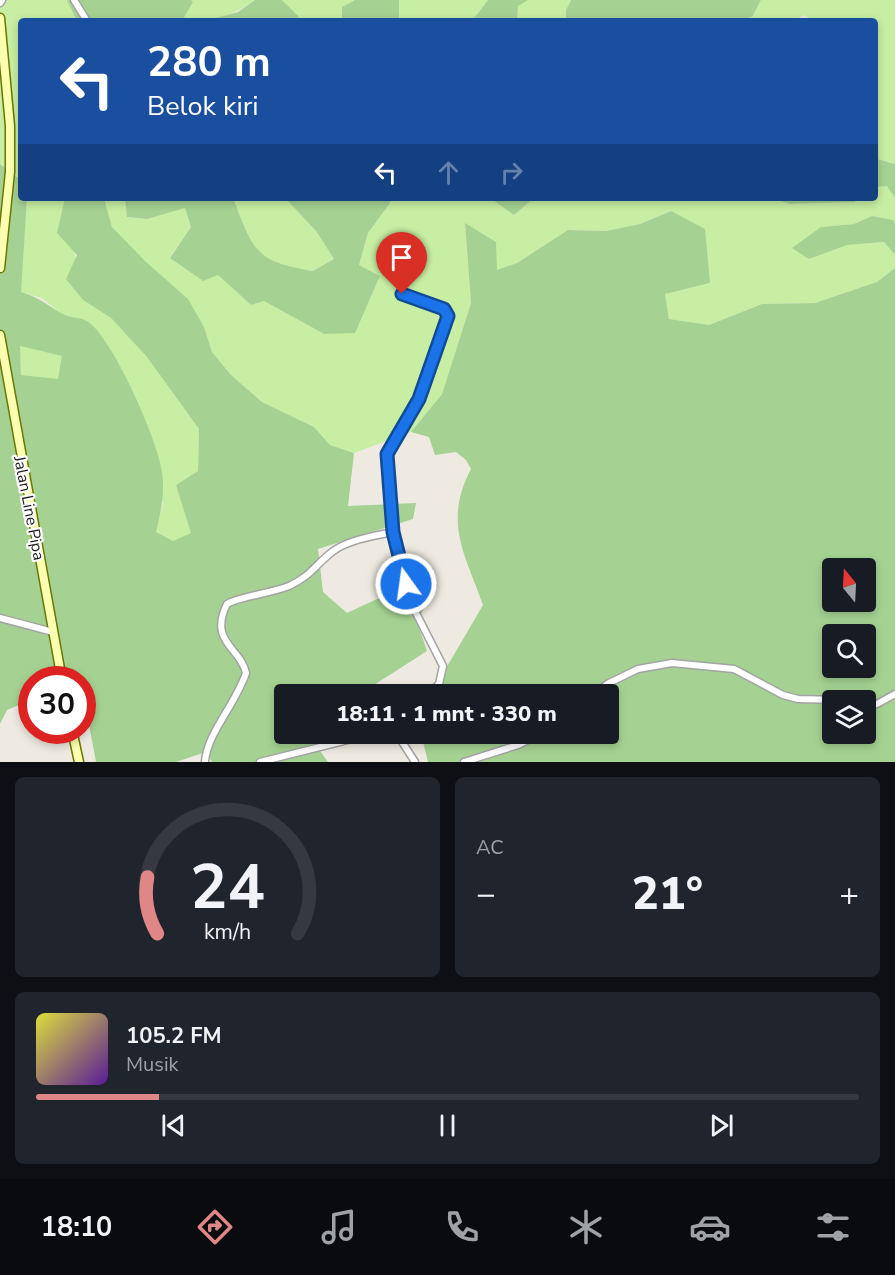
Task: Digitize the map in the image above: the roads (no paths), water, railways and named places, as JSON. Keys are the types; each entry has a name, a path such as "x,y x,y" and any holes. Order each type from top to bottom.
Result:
{"main road":[{"path":"0,18 10,126 10,172 2,223 0,268"},
{"name":"Jalan Line Pipa","path":"0,335 3,373 59,666"},
{"path":"75,744 79,762"}],"street":[{"path":"74,0 85,18"},
{"path":"402,294 444,309 448,316 419,399 387,454 393,532 414,609 443,666 442,678 437,684"},
{"path":"205,762 210,739 229,711 246,673 243,664 226,645 223,637 227,604 265,595 291,585 310,575 335,550 393,532"},
{"path":"0,618 53,632"},
{"path":"608,684 638,669 672,663 734,669 783,695 798,699 822,700"},
{"path":"876,704 895,694"},
{"path":"260,762 332,744"},
{"path":"403,744 415,762"},
{"path":"464,762 520,744"}]}
